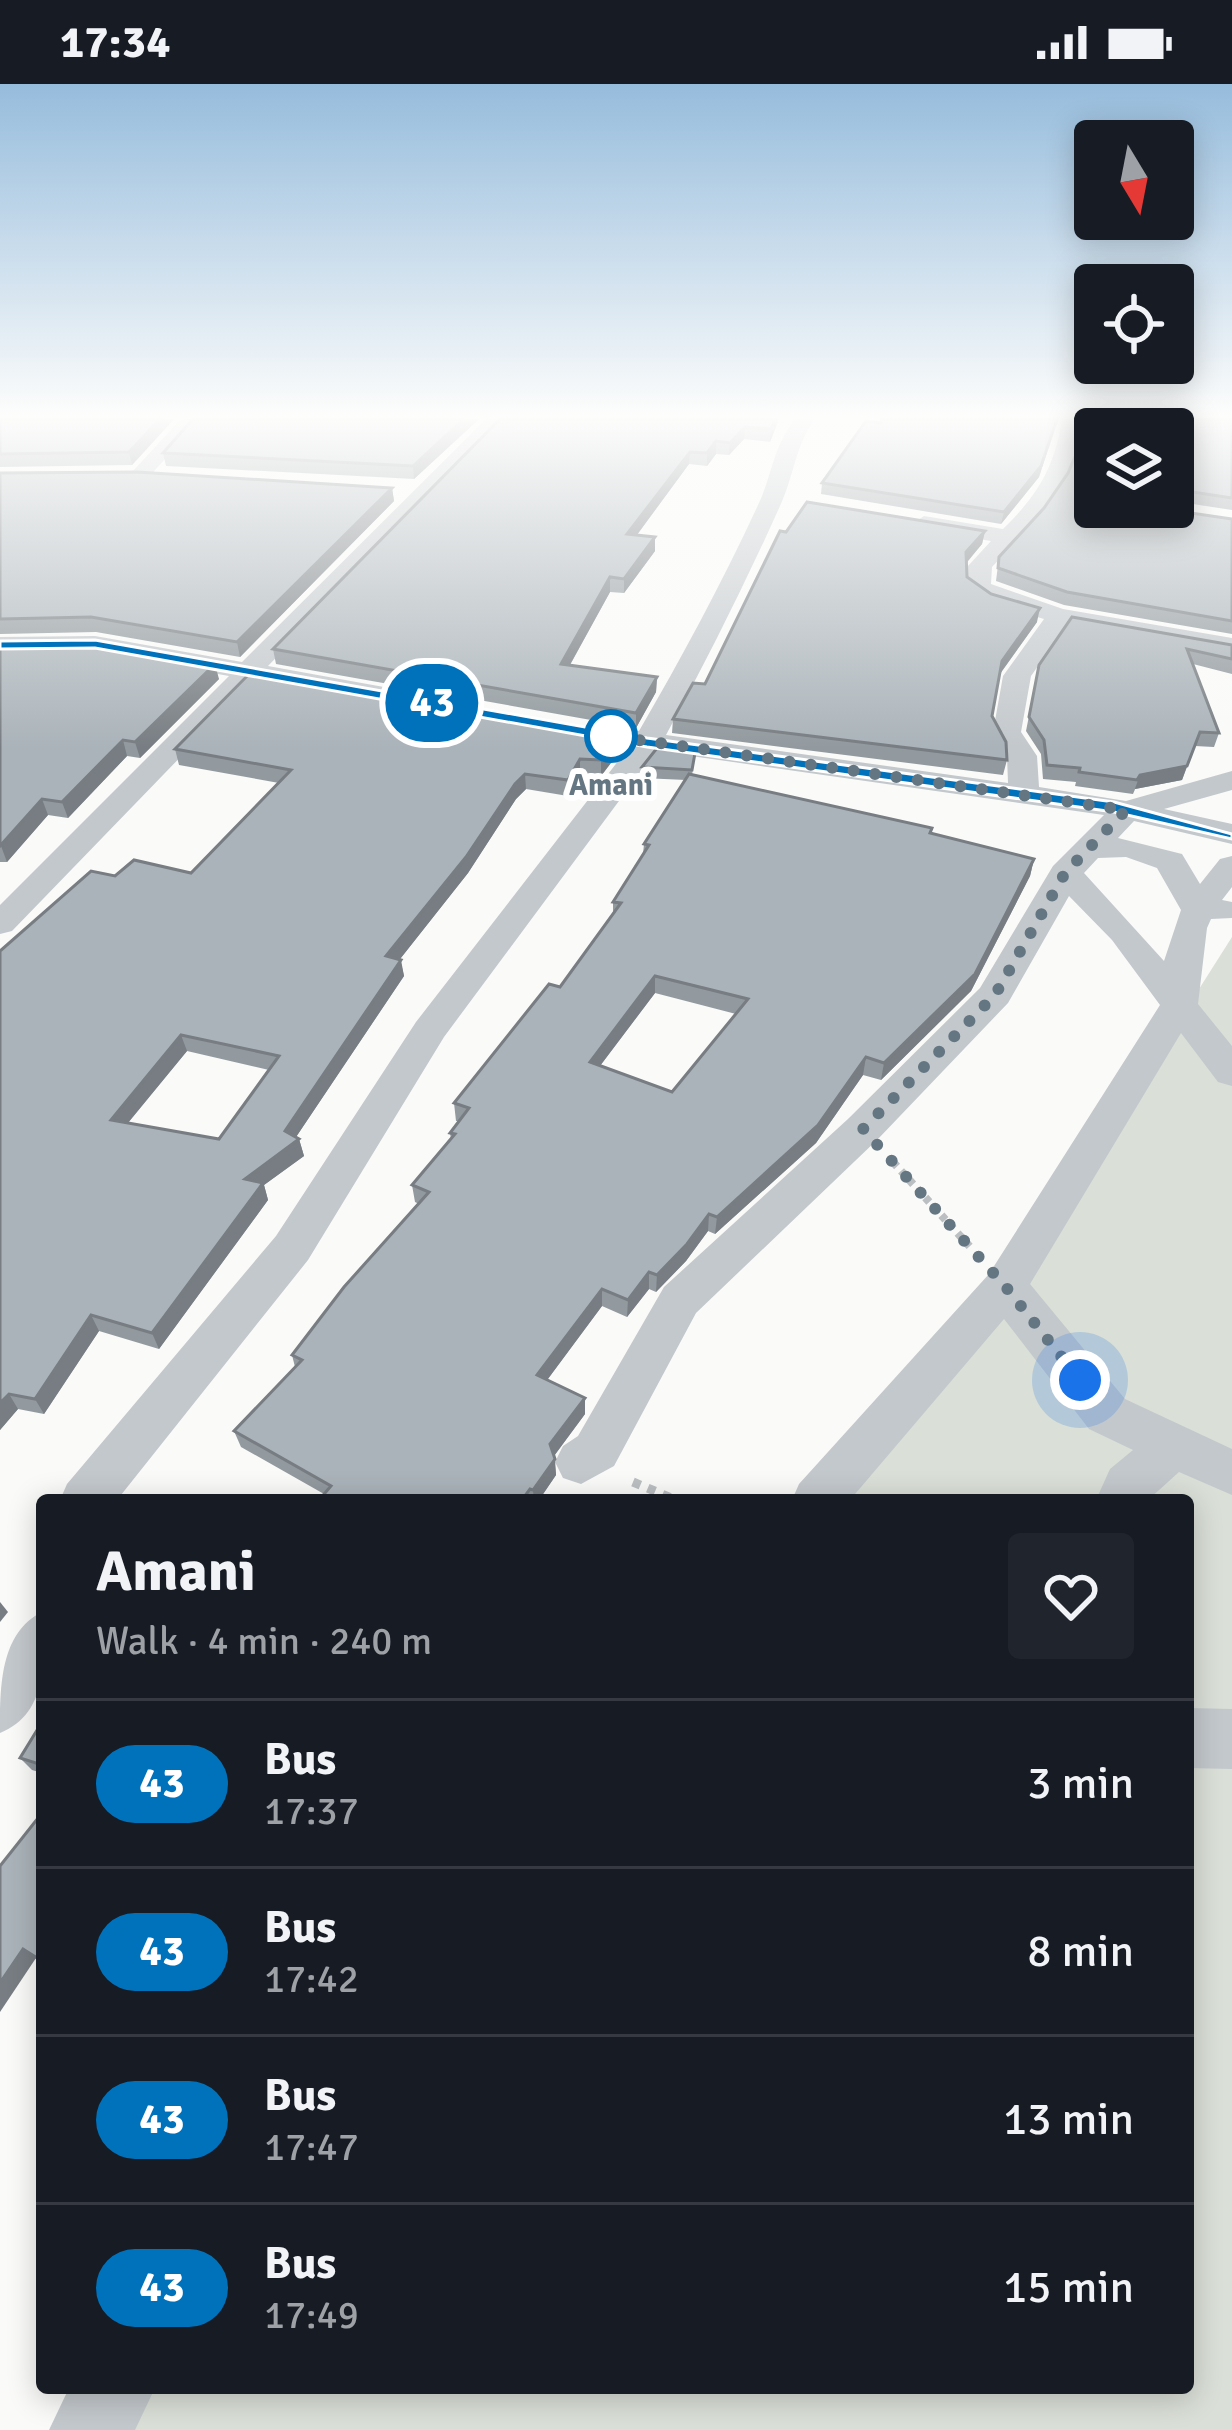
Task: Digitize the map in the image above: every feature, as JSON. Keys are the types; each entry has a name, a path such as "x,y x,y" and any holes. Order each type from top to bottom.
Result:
{"street":[{"path":"0,924 253,670 374,528"},
{"path":"91,1494 292,1248 429,1031 647,743 767,528"},
{"path":"956,528 1008,537"},
{"path":"1019,528 980,566 980,586 998,598 1060,616 1232,646"},
{"path":"1024,796 1022,756 1007,732 1017,676 1060,616"},
{"path":"0,645 95,644 439,704"},
{"path":"601,734 1126,810 1232,834"},
{"path":"581,1462 596,1450 680,1300 863,1129 995,995 1077,861 1126,810 1232,780"},
{"path":"1077,861 1129,847 1170,861 1214,909"},
{"path":"1077,861 1232,1073"},
{"path":"823,1494 1005,1286 1181,1002 1180,953 1214,909 1232,866"},
{"path":"1005,1286 1107,1414 1232,1473"},
{"path":"1124,1494 1128,1485 1173,1446"},
{"path":"0,1704 36,1648"},
{"path":"88,2430 111,2394"}],"path":[{"path":"863,1129 1005,1286"}],"shaded area":[{"path":"1232,937 1232,2430 99,2430 127,2394 1194,2394 1194,1494 853,1494 1052,1221"}],"building":[{"path":"0,528 351,528 237,642 91,617 0,619"},
{"path":"392,528 631,528 627,534 655,537 624,579 610,577 561,664 657,677 636,713 273,649"},
{"path":"1025,528 1232,528 1232,621 1067,592 998,568 999,557"},
{"path":"780,531 985,531 966,552 967,577 991,594 1040,608 1002,661 992,716 1006,742 1007,760 673,719 693,683 705,684"},
{"path":"1072,617 1232,645 1232,659 1187,649 1219,733 1200,732 1187,766 1140,775 1137,780 1047,765 1044,740 1029,717 1039,665"},
{"path":"90,642 215,664 135,742 123,740 62,802 42,799 0,846 0,643"},
{"path":"252,671 620,736 601,760 580,759 568,780 525,774 515,784 466,857 386,956 401,960 285,1131 299,1139 245,1179 263,1183 152,1333 91,1315 35,1399 9,1394 0,1403 0,951 91,871 115,876 134,860 191,873 291,770 175,749","holes":["181,1035 279,1056 219,1139 111,1120"]},
{"path":"657,748 695,753 692,770 642,767"},
{"path":"689,774 932,828 930,833 1034,859 975,974 884,1063 866,1057 818,1125 717,1217 709,1214 687,1244 657,1275 649,1272 628,1300 602,1289 537,1375 585,1398 550,1444 555,1459 533,1490 526,1494 324,1494 331,1486 234,1431 302,1360 292,1355 344,1287 429,1192 412,1185 455,1134 450,1133 469,1108 454,1103 549,984 560,987 621,903 613,902 649,845 644,844","holes":["655,976 748,999 672,1092 590,1062"]},
{"path":"36,1732 36,1763 20,1758"},
{"path":"36,1821 36,1957 23,1949 0,1983 0,1866"}],"bus line":[{"name":"43","path":"0,645 34,641 95,644 647,743 1114,807 1232,834"}],"place":[{"name":"Amani","path":"611,736"}],"route":[{"path":"611,736 604,735 1126,810 1065,873 995,995 863,1129 1005,1286 1080,1380"}]}
